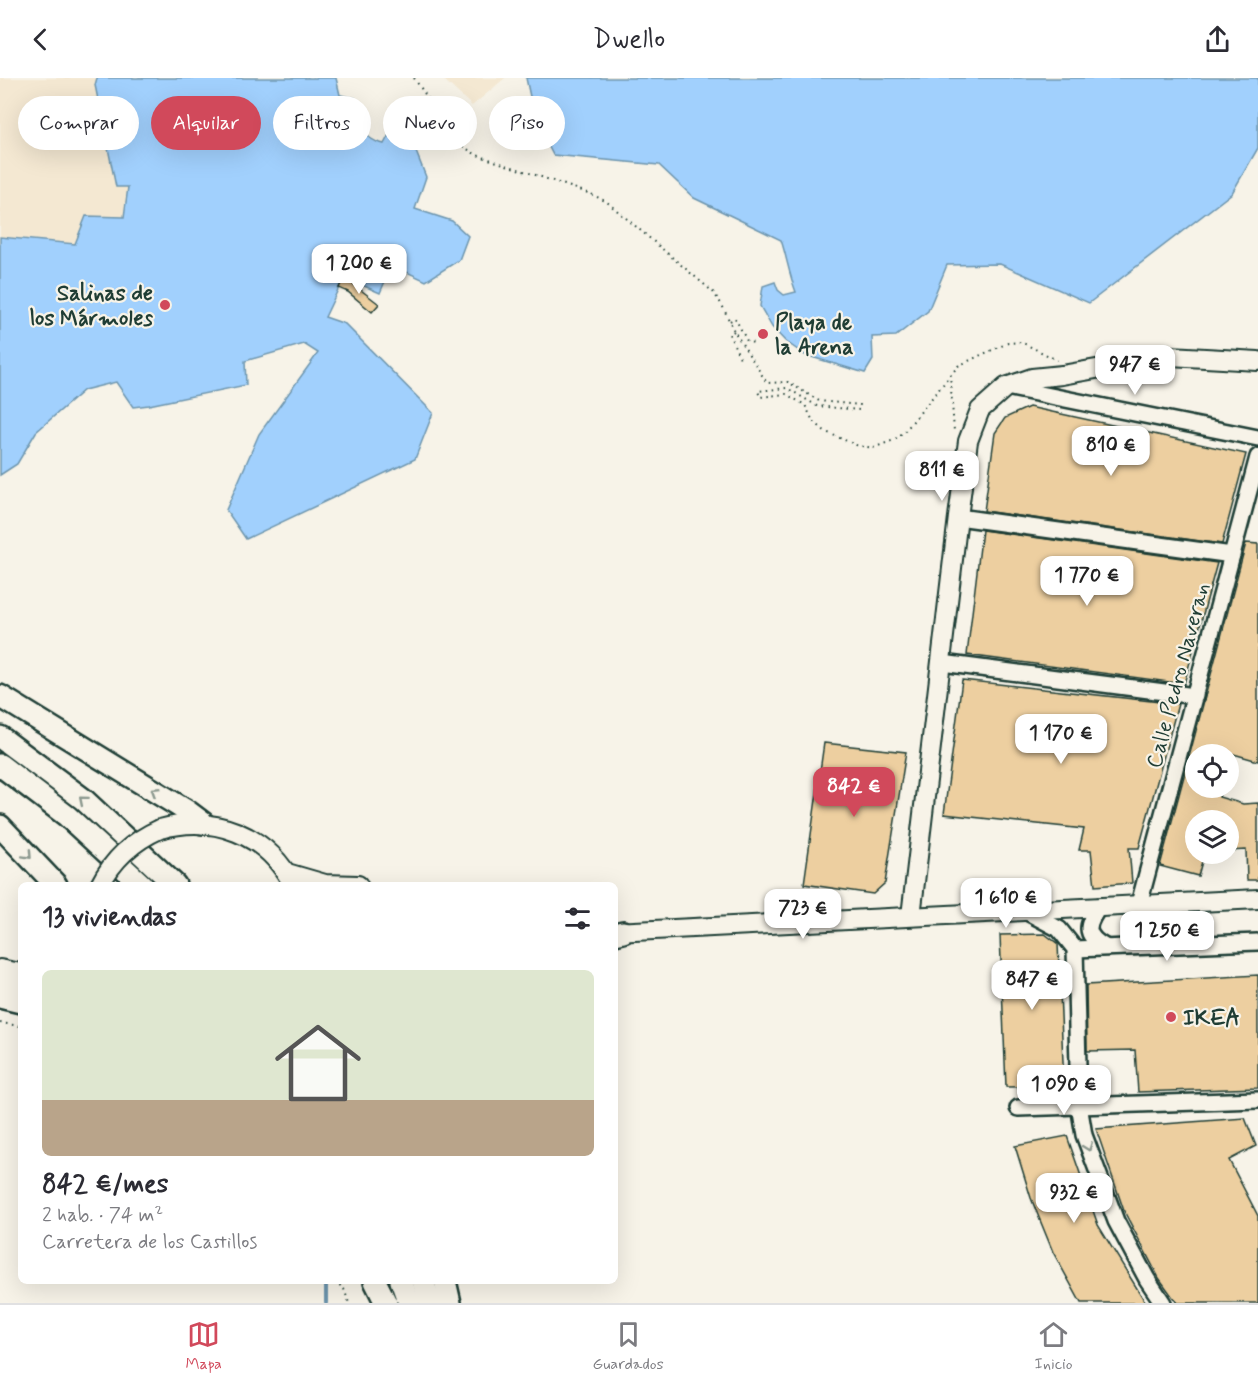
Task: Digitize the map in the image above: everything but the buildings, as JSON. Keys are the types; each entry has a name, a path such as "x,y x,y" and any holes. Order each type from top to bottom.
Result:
{"highway":[{"path":"0,696 187,810 203,823"},
{"path":"0,737 83,799 172,882"},
{"path":"0,765 67,816 139,882"},
{"path":"0,826 53,882"},
{"path":"0,997 18,1001"},
{"path":"377,1284 387,1303"},
{"path":"402,1284 409,1303"},
{"path":"424,1284 430,1303"},
{"path":"439,1284 443,1303"},
{"path":"446,1284 450,1303"}],"main road":[{"path":"911,916 968,441 980,410 1006,387 1032,378 1170,356 1258,361"},
{"path":"102,882 119,856 138,840 160,829 188,823 217,825 244,835 268,851 290,879 311,882"},
{"path":"618,933 1258,899"},
{"path":"0,969 18,972"},
{"path":"0,984 18,987"}],"street":[{"path":"1006,387 1258,438"},
{"name":"Calle Pedro Naveran","path":"1139,904 1258,457"},
{"path":"958,517 1232,555"},
{"path":"942,663 1195,696"},
{"path":"1100,906 1092,917 1089,932 1095,941 1106,947"},
{"path":"1021,910 1046,920 1059,929 1075,949 1079,1106 1084,1135 1116,1221 1147,1279 1163,1303"},
{"path":"1075,949 1258,942"},
{"path":"1018,1108 1257,1102"}],"path":[{"path":"414,78 462,146 477,155 591,194 607,202 713,292 734,331 767,383 788,382 819,401 860,405 859,410 826,409 787,388 758,391 760,398 786,394 805,405 813,421 825,432 865,448 883,445 905,431 958,366 1008,344 1021,342 1064,363"},
{"path":"730,321 735,318 747,341 756,344"},
{"path":"734,331 729,334 740,358"},
{"path":"950,374 955,441 968,441"},
{"path":"0,1023 18,1026"},
{"path":"338,1284 344,1289 348,1303"}],"shaded area":[{"path":"0,78 97,78 95,85 97,96 18,96 18,150 108,150 116,187 128,186 124,217 75,244 0,237"},
{"path":"442,78 505,78 477,102 477,96 461,96"}],"water":[{"name":"Salinas de los Mármoles","path":"97,78 336,78 340,95 345,96 273,96 273,150 371,150 371,139 383,144 383,150 415,150 426,177 415,209 452,221 468,236 459,260 426,281 392,265 380,293 344,277 325,317 345,324 433,413 415,459 246,539 226,510 259,434 318,353 304,344 245,361 246,385 133,407 116,382 84,390 36,432 17,464 0,475 0,237 75,244 86,216 124,217 128,187 116,187 108,150 139,150 139,96 97,96 95,85"},
{"path":"526,78 1258,78 1258,148 1232,193 1089,303 1000,264 947,265 928,311 896,336 872,337 873,360 865,373 805,355 785,341 772,327 760,306 763,286 775,282 778,290 784,295 796,292 781,240 694,198 659,165 553,155 550,150 565,150 565,96 530,96"}],"waterway":[{"path":"326,1284 326,1303"}],"place":[{"name":"Salinas de los Mármoles","path":"165,305"},
{"name":"Playa de la Arena","path":"763,334"},
{"name":"IKEA","path":"1171,1017"}]}
